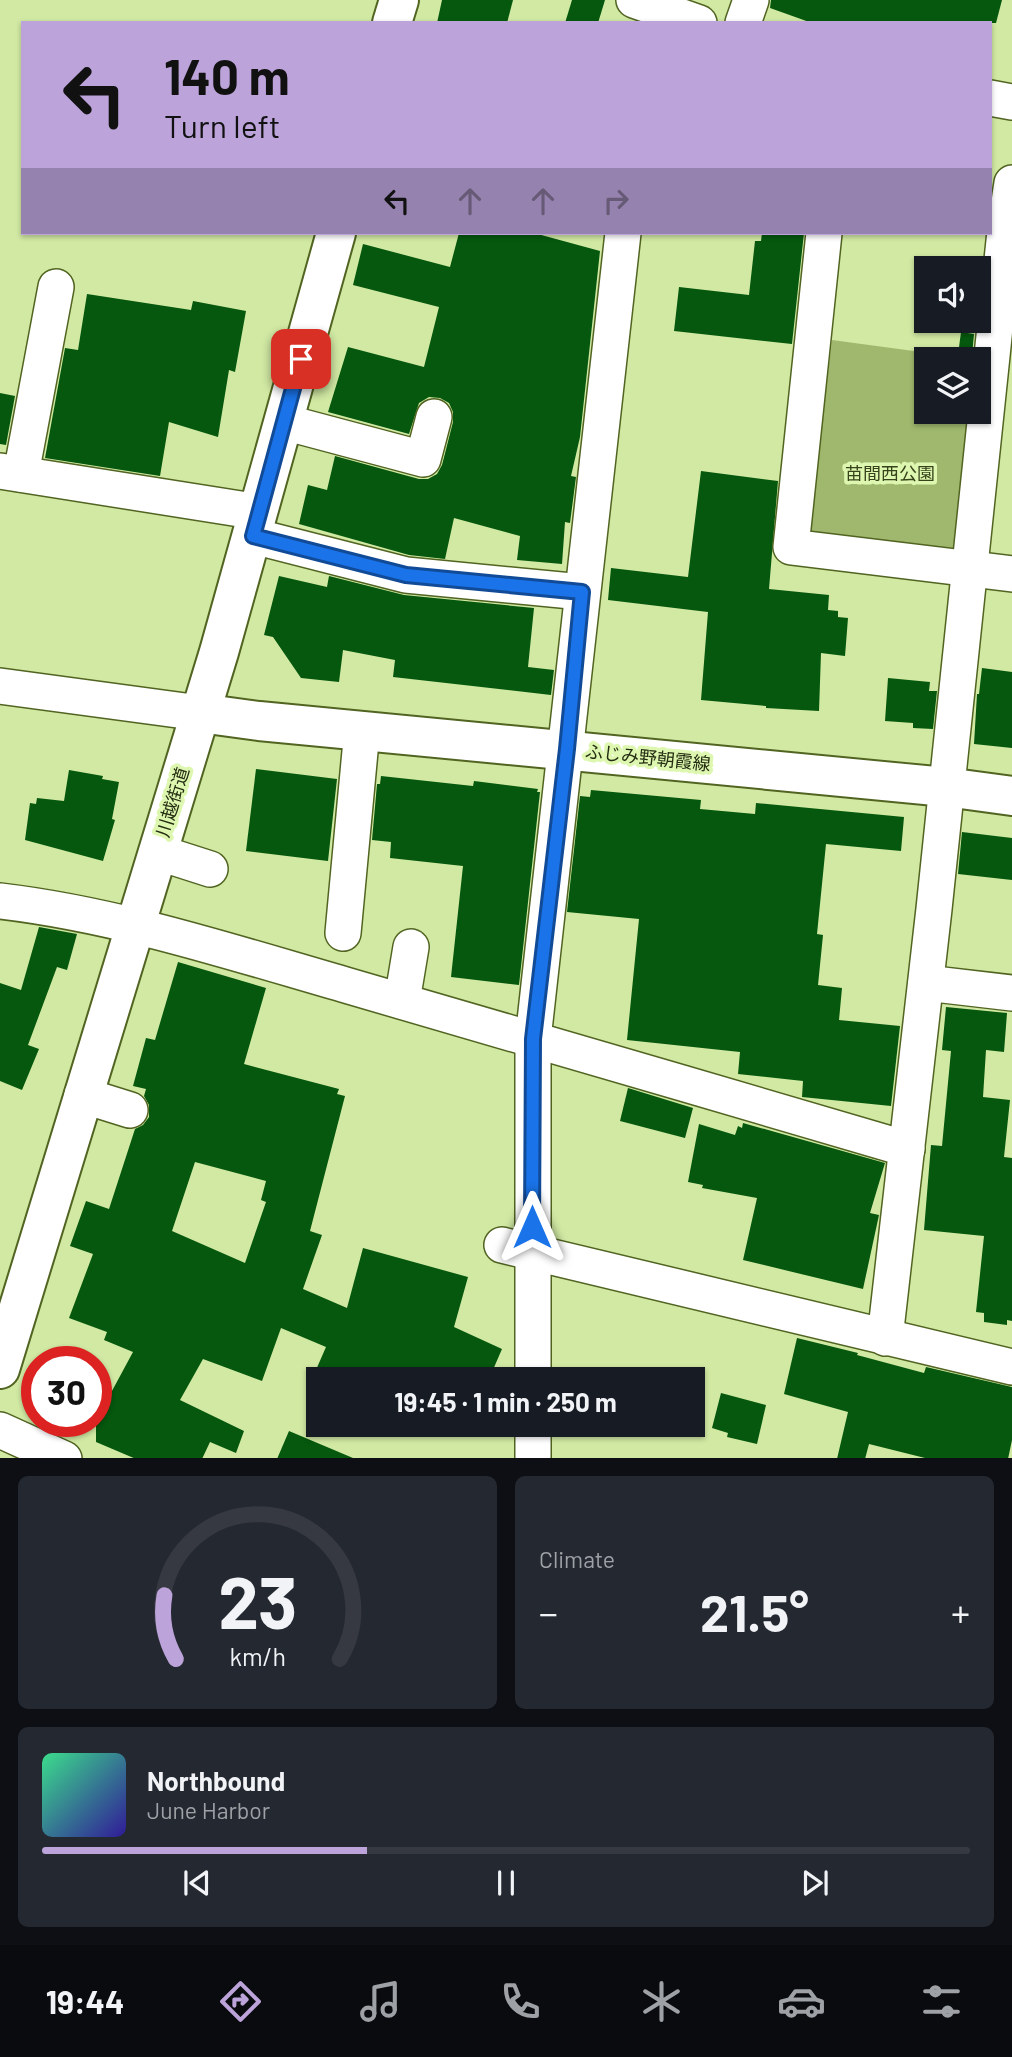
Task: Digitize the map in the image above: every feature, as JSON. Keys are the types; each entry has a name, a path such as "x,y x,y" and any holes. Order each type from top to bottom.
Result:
{"main road":[{"path":"394,21 399,0"},
{"name":"川越街道","path":"0,1369 8,1315 82,1095 200,713 256,524 334,235"},
{"name":"ふじみ野朝霞線","path":"200,713 946,787 1012,796"}],"street":[{"path":"634,0 677,19"},
{"path":"744,21 751,0"},
{"path":"992,98 1012,102"},
{"path":"885,1338 907,1149 924,907 946,787 970,570 998,221 1012,183"},
{"path":"532,1367 517,1249 523,1174 522,1092 533,1039 623,235"},
{"path":"824,235 791,547 1012,574"},
{"path":"56,287 10,472 256,524 406,575 582,592"},
{"path":"284,422 423,458 434,417"},
{"path":"0,685 200,713"},
{"path":"343,933 362,730"},
{"path":"157,852 210,869"},
{"path":"0,901 134,925 907,1149"},
{"path":"402,1001 411,947"},
{"path":"918,976 1012,993"},
{"path":"82,1095 130,1110"},
{"path":"517,1249 1012,1367"},
{"path":"0,1430 64,1458"}],"green space":[{"name":"苗間西公園","path":"832,340 914,351 914,424 975,424 961,545 952,552 816,537 809,529"}],"building":[{"path":"442,0 513,0 508,21 437,21"},
{"path":"572,0 605,0 599,21 566,21"},
{"path":"771,0 1002,0 996,23 806,21 770,8"},
{"path":"458,235 541,235 600,251 580,437 571,476 576,477 570,523 565,522 562,564 517,560 520,536 454,518 445,559 409,555 299,524 308,485 327,490 335,456 419,479 428,479 437,474 442,465 453,422 449,403 440,398 429,397 419,403 409,434 328,412 348,347 424,367 439,307 353,285 363,244 450,267"},
{"path":"762,235 804,235 792,344 674,331 679,287 749,295 755,241 761,241"},
{"path":"87,294 191,310 193,301 246,311 235,372 229,370 218,437 169,422 160,476 45,458 65,348 78,350"},
{"path":"961,333 974,334 973,347 959,347"},
{"path":"0,393 15,396 6,445 0,444"},
{"path":"701,471 778,481 769,589 829,595 828,610 838,611 838,617 848,618 845,656 821,653 819,711 701,700 708,612 608,600 611,568 688,577"},
{"path":"279,576 327,587 329,576 404,595 534,608 528,667 554,670 551,695 393,677 395,660 343,650 339,682 301,678 273,637 264,635"},
{"path":"982,668 1012,672 1012,748 974,744 977,694"},
{"path":"888,678 930,682 929,691 937,691 933,729 913,728 913,723 885,721"},
{"path":"256,769 337,779 328,861 246,851"},
{"path":"69,770 103,776 102,779 119,782 112,819 115,820 103,861 25,840 30,803 36,804 37,798 64,801"},
{"path":"381,776 473,786 474,781 538,789 537,792 540,792 519,985 451,977 463,866 390,858 391,842 372,840 377,784 380,784"},
{"path":"591,790 701,800 700,809 755,814 756,803 904,817 901,851 826,844 817,934 823,935 818,985 842,988 839,1020 900,1026 891,1106 802,1097 803,1081 738,1074 740,1052 627,1040 639,919 567,912 580,796 590,797"},
{"path":"962,832 1012,838 1012,880 958,874"},
{"path":"39,927 77,934 67,970 57,967 28,1045 39,1049 22,1090 0,1081 0,983 21,990"},
{"path":"178,962 266,988 244,1064 339,1089 337,1094 345,1096 310,1231 322,1235 303,1289 347,1308 363,1248 468,1277 454,1327 502,1349 494,1367 317,1367 326,1347 281,1328 262,1381 203,1359 180,1400 244,1431 236,1453 210,1442 202,1458 134,1458 96,1442 96,1437 112,1437 112,1391 133,1352 104,1340 107,1332 69,1318 93,1254 70,1246 86,1201 109,1209 135,1129 143,1125 149,1117 149,1105 144,1096 146,1089 133,1086 146,1038 155,1040","holes":["195,1162 266,1181 261,1200 266,1202 245,1263 172,1231"]},
{"path":"946,1007 1007,1013 1004,1052 986,1050 983,1097 1010,1100 1004,1157 1012,1158 1012,1321 1007,1320 1007,1325 984,1322 984,1313 976,1312 984,1236 924,1230 931,1145 942,1146 951,1051 942,1050"},
{"path":"628,1088 693,1108 685,1138 620,1121"},
{"path":"743,1123 885,1163 870,1213 879,1215 863,1289 743,1260 757,1198 702,1188 703,1185 688,1182 699,1124 735,1135 738,1126 742,1128"},
{"path":"797,1338 924,1373 926,1367 1012,1387 1012,1440 1008,1458 925,1458 869,1444 865,1458 837,1458 848,1412 784,1394"},
{"path":"721,1393 766,1405 757,1444 727,1437 728,1433 712,1428"},
{"path":"289,1431 353,1458 277,1458"}],"route":[{"path":"301,359 253,536 406,575 582,592 567,749 533,1039 532,1227"}]}
